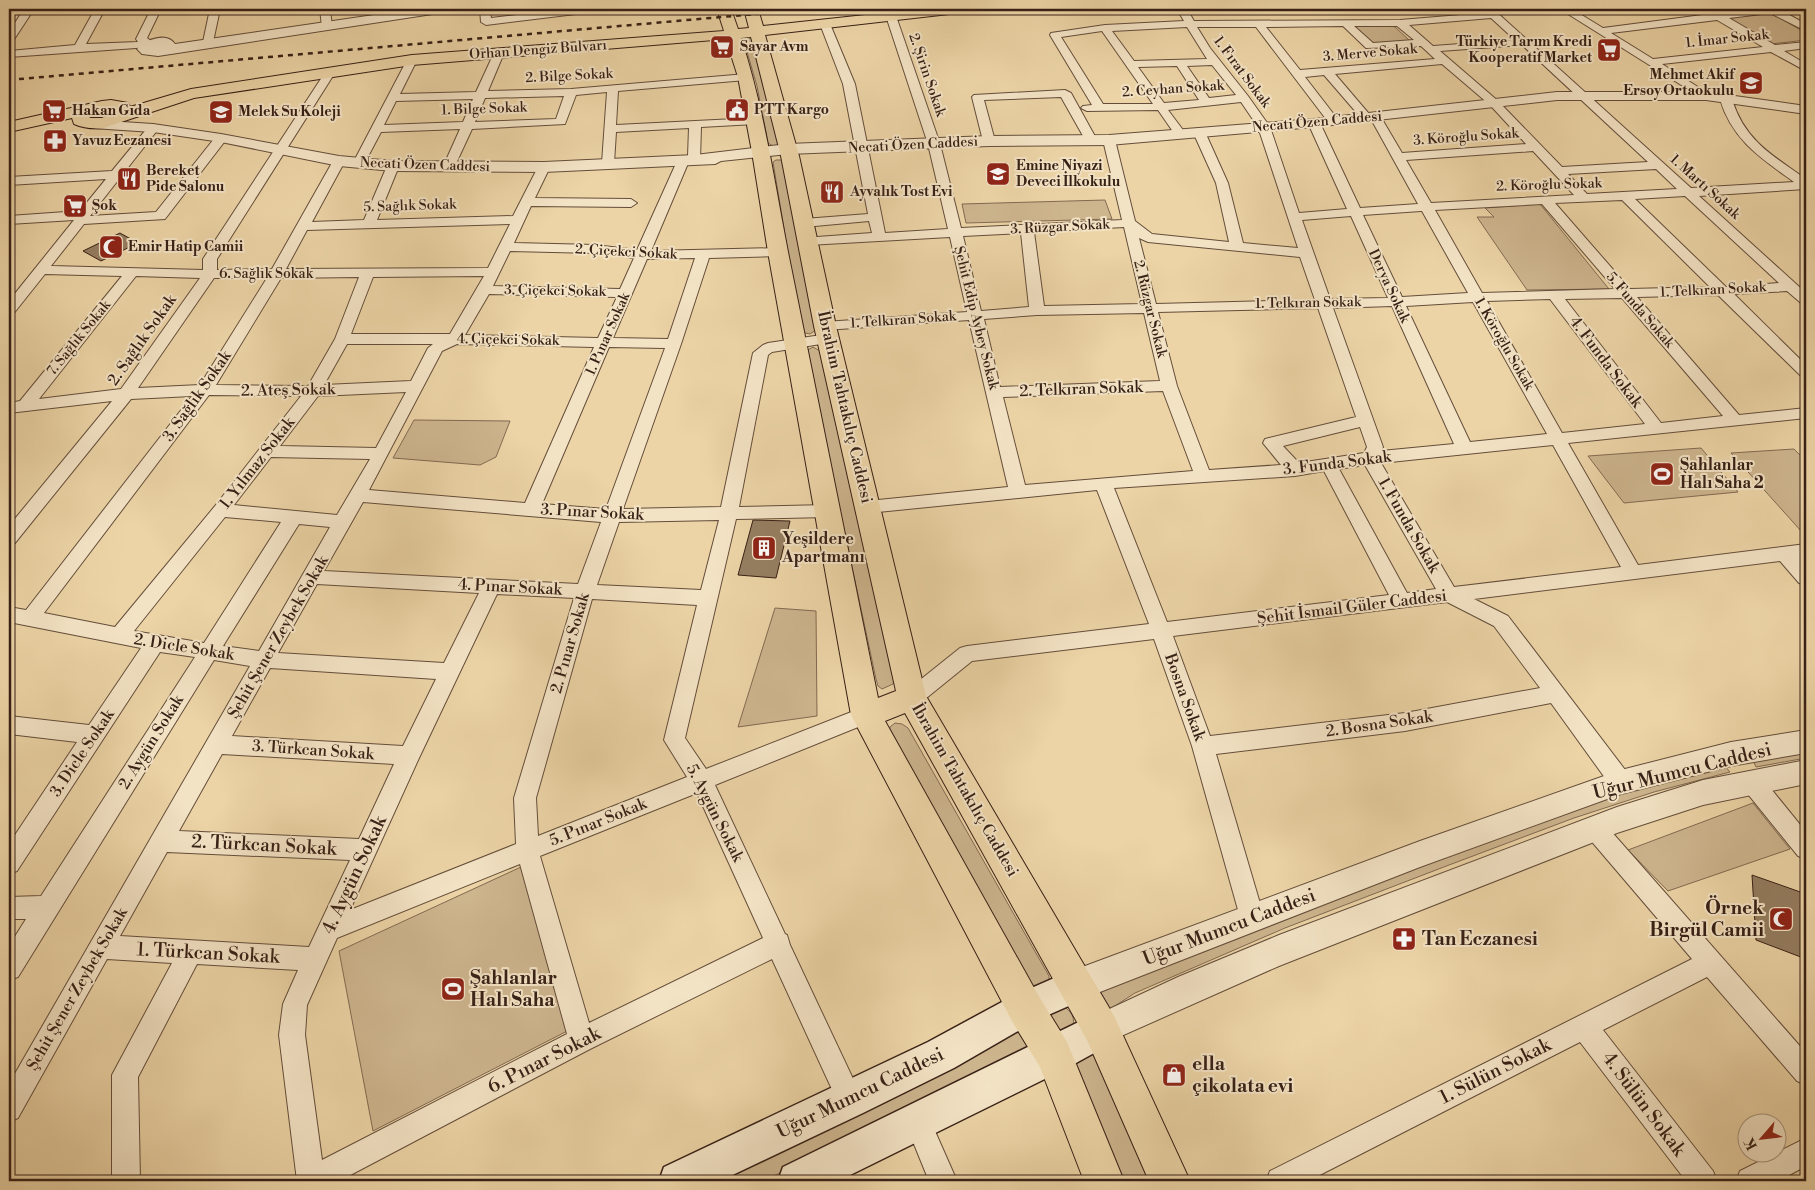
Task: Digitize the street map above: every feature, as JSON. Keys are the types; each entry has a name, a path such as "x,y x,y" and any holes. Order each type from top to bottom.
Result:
{"main road":[{"name":"Orhan Dengiz Bulvarı","path":"9,136 178,89 334,64 414,54 741,21 958,9"},
{"name":"Orhan Dengiz Bulvarı","path":"96,113 105,122 121,115 213,90 412,60 500,53 741,21 825,24 889,12"},
{"name":"İbrahim Tahtakılıç Caddesi","path":"741,21 746,77 866,715 1025,1008 1054,1055 1104,1181"},
{"name":"İbrahim Tahtakılıç Caddesi","path":"741,21 789,152 827,333 912,698 1101,1029 1170,1181"},
{"path":"153,128 150,121 151,116 166,102"},
{"name":"Orhan Dengiz Bulvarı","path":"9,127 96,113"},
{"path":"866,715 912,698"},
{"name":"Uğur Mumcu Caddesi","path":"678,1181 850,1100 940,1055 1025,1008 1077,985"},
{"name":"Uğur Mumcu Caddesi","path":"796,1181 1054,1055 1101,1029"}],"street":[{"path":"9,39 29,9"},
{"path":"79,48 100,9"},
{"path":"148,48 141,39 156,9"},
{"path":"208,42 215,9"},
{"path":"325,9 327,27"},
{"path":"9,54 93,47 148,48 208,42 327,27 415,11 440,9"},
{"path":"485,9 486,22 588,9"},
{"name":"1. Fırat Sokak","path":"1182,9 1214,62 1244,98 1264,127"},
{"path":"1566,9 1706,96"},
{"path":"1706,9 1803,64"},
{"path":"1601,31 1774,9 1801,22 1806,28"},
{"name":"2. Şirin Sokak","path":"889,12 934,144"},
{"path":"1100,108 1055,35 1105,28 1190,24 1400,23 1491,12"},
{"name":"1. Martı Sokak","path":"1491,12 1806,300"},
{"path":"1258,23 1333,121"},
{"path":"1345,23 1370,46 1524,42"},
{"path":"1400,23 1494,103 1585,199"},
{"path":"825,24 850,84 879,237"},
{"path":"1105,28 1180,134"},
{"name":"1. İmar Sokak","path":"1650,62 1806,46"},
{"path":"449,167 500,53"},
{"path":"359,163 412,60"},
{"name":"3. Merve Sokak","path":"1297,74 1445,61"},
{"path":"1130,64 1214,62"},
{"path":"1180,63 1206,102"},
{"name":"2. Sağlık Sokak","path":"9,538 126,394 210,274 210,259 331,71"},
{"name":"1. Köroğlu Sokak","path":"1327,71 1371,117 1398,157 1633,572"},
{"name":"2. Bilge Sokak","path":"392,98 571,92 746,77"},
{"path":"608,164 614,89"},
{"name":"1. Bilge Sokak","path":"376,129 561,122 571,92"},
{"path":"989,141 978,97 1065,93 1091,140"},
{"name":"Necati Özen Caddesi","path":"153,128 359,163 393,166 544,167 762,156 789,152 861,147 989,141 1109,140 1314,123 1538,97 1706,96 1806,110"},
{"name":"2. Ceyhan Sokak","path":"1073,108 1162,107 1244,98"},
{"path":"1726,99 1732,118 1741,132 1755,146 1806,185"},
{"path":"96,113 153,128"},
{"path":"121,115 153,128"},
{"path":"610,129 755,121"},
{"name":"Derya Sokak","path":"1314,123 1465,449"},
{"path":"692,159 695,124"},
{"name":"1. Funda Sokak","path":"1264,127 1293,217 1375,447 1370,458 1449,595"},
{"path":"9,310 153,128"},
{"path":"1198,132 1222,183 1237,247"},
{"path":"9,220 160,216 220,138"},
{"name":"2. Rüzgar Sokak","path":"1109,140 1169,386 1203,476"},
{"name":"Şehit Edip Aybey Sokak","path":"934,144 1018,492"},
{"name":"3. Köroğlu Sokak","path":"1398,157 1537,148"},
{"name":"1. Pınar Sokak","path":"531,509 642,255 692,159"},
{"name":"3. Sağlık Sokak","path":"16,619 205,390 276,274 339,161"},
{"path":"1559,171 1658,165"},
{"path":"369,224 393,166"},
{"name":"Şehit Şener Zeybek Sokak","path":"9,1109 382,454 436,348 455,339 484,290 544,167"},
{"path":"9,181 114,175"},
{"name":"2. Köroğlu Sokak","path":"1293,217 1426,206 1690,194 1806,185"},
{"path":"1626,197 1806,373"},
{"name":"5. Funda Sokak","path":"1545,200 1735,420"},
{"path":"527,202 631,203"},
{"path":"806,232 875,217"},
{"name":"5. Sağlık Sokak","path":"302,226 518,220"},
{"name":"3. Rüzgar Sokak","path":"806,232 879,237 1130,223 1148,238 1306,253"},
{"path":"1027,229 1037,311"},
{"name":"2. Çiçekci Sokak","path":"505,247 595,249 642,255 778,252"},
{"name":"2. Pınar Sokak","path":"581,1040 527,850 524,798 585,591 610,516 674,344 703,254"},
{"name":"6. Sağlık Sokak","path":"40,270 210,274 492,272"},
{"name":"7. Sağlık Sokak","path":"25,406 133,271"},
{"name":"1. Yılmaz Sokak","path":"119,636 221,510 313,391 342,339 368,273"},
{"name":"1. Telkıran Sokak","path":"729,513 761,353 768,348 797,344 827,333 975,315 1037,311 1397,302 1477,297 1722,291 1791,286"},
{"name":"3. Çiçekci Sokak","path":"484,290 626,293"},
{"name":"4. Funda Sokak","path":"1554,295 1657,429"},
{"name":"4. Çiçekci Sokak","path":"342,339 455,339 674,344"},
{"name":"2. Ateş Sokak","path":"9,408 126,394 205,390 313,391 417,386"},
{"name":"2. Telkıran Sokak","path":"994,392 1169,386"},
{"name":"3. Funda Sokak","path":"868,507 1102,483 1295,470 1370,458 1806,413"},
{"path":"1295,470 1271,443 1366,420"},
{"path":"265,451 382,454"},
{"path":"1329,465 1402,601"},
{"name":"Bosna Sokak","path":"1102,483 1161,630 1203,746 1252,917"},
{"name":"3. Pınar Sokak","path":"358,495 610,516 827,511"},
{"path":"221,510 343,522"},
{"name":"5. Aygün Sokak","path":"729,513 674,740 702,780 850,1100"},
{"name":"2. Aygün Sokak","path":"9,968 294,517"},
{"name":"Şehit İsmail Güler Caddesi","path":"912,698 967,654 1806,551"},
{"path":"1784,553 1806,578"},
{"name":"4. Pınar Sokak","path":"312,577 707,598"},
{"name":"4. Aygün Sokak","path":"311,1181 292,1035 295,1004 409,756 492,586"},
{"path":"1449,595 1501,621 1621,782"},
{"name":"2. Dicle Sokak","path":"16,619 265,660 450,672"},
{"name":"3. Dicle Sokak","path":"9,863 155,643"},
{"name":"2. Bosna Sokak","path":"1203,746 1405,722 1554,694"},
{"name":"5. Pınar Sokak","path":"329,930 866,715"},
{"path":"9,725 94,735"},
{"name":"Uğur Mumcu Caddesi","path":"1077,985 1420,854 1621,782 1731,754 1806,741"},
{"name":"3. Türkcan Sokak","path":"216,744 409,756"},
{"path":"1731,754 1806,849"},
{"name":"Uğur Mumcu Caddesi","path":"1101,1029 1160,1000 1301,941 1595,829 1671,802 1751,781 1806,772"},
{"path":"1595,829 1806,1072"},
{"name":"2. Türkcan Sokak","path":"161,841 367,850"},
{"path":"9,908 47,907"},
{"name":"6. Pınar Sokak","path":"311,1181 581,1040 779,943"},
{"name":"1. Türkcan Sokak","path":"101,947 315,959"},
{"path":"126,1181 125,1075 191,952"},
{"name":"1. Sülün Sokak","path":"1280,1181 1711,962"},
{"name":"4. Sülün Sokak","path":"1584,1026 1703,1181"},
{"path":"918,1122 943,1181"},
{"path":"1750,1181 1806,1152"}],"shaded area":[{"path":"1769,12 1806,33 1806,40 1771,44 1724,16"},
{"path":"1388,25 1395,27 1410,41 1371,43 1352,26"},
{"path":"753,36 779,145 773,146 768,143 757,86 743,38"},
{"path":"783,160 816,330 810,334 801,332 773,162"},
{"path":"1105,200 1112,219 966,223 962,204"},
{"path":"1540,204 1609,289 1527,290 1477,217 1494,217 1485,208"},
{"path":"813,347 820,351 894,681 893,684 882,689 878,686 876,679 806,351"},
{"path":"414,420 510,421 496,457 480,465 393,458"},
{"name":"Şahlanlar Halı Saha 2","path":"1701,448 1738,492 1624,503 1588,456"},
{"name":"Şahlanlar Halı Saha 2","path":"1794,449 1806,461 1806,530 1801,531 1731,453"},
{"path":"775,608 816,611 817,716 738,727"},
{"path":"895,723 902,724 908,728 1049,976 1049,983 1036,989 1029,986 889,733 890,727"},
{"path":"1806,748 1806,758 1756,767 1752,758"},
{"path":"1723,764 1730,772 1654,792 1574,818 1285,928 1135,993 1107,1011 1099,991 1281,918 1639,785"},
{"path":"1753,803 1790,849 1668,891 1628,850"},
{"name":"Şahlanlar Halı Saha","path":"521,867 573,1028 373,1131 339,951"},
{"path":"1063,1006 1072,1014 1073,1026 1060,1035 1047,1013"},
{"path":"1016,1029 1030,1049 881,1128 762,1181 710,1181 876,1105"},
{"path":"1088,1046 1101,1059 1154,1181 1122,1181 1075,1062"}],"building":[{"name":"Emir Hatip Camii","path":"120,233 138,243 101,261 83,251"},
{"name":"Yeşildere Apartmanı","path":"753,520 790,521 776,578 738,575"},
{"name":"Örnek Birgül Camii","path":"1752,875 1806,894 1806,959 1756,940"}],"railway":[{"path":"9,80 812,9"}],"place":[{"name":"Sayar Avm","path":"722,47"},
{"name":"Türkiye Tarım Kredi Kooperatif Market","path":"1609,50"},
{"name":"Mehmet Akif Ersoy Ortaokulu","path":"1751,83"},
{"name":"PTT Kargo","path":"737,110"},
{"name":"Hakan Gıda","path":"54,111"},
{"name":"Melek Su Koleji","path":"221,112"},
{"name":"Yavuz Eczanesi","path":"55,141"},
{"name":"Emine Niyazi Deveci İlkokulu","path":"998,174"},
{"name":"Bereket Pide Salonu","path":"129,179"},
{"name":"Ayvalık Tost Evi","path":"832,192"},
{"name":"Şok","path":"75,206"},
{"name":"Emir Hatip Camii","path":"111,247"},
{"name":"Şahlanlar Halı Saha 2","path":"1662,474"},
{"name":"Yeşildere Apartmanı","path":"764,548"},
{"name":"Örnek Birgül Camii","path":"1781,919"},
{"name":"Tan Eczanesi","path":"1404,939"},
{"name":"Şahlanlar Halı Saha","path":"453,989"},
{"name":"ella çikolata evi","path":"1174,1075"}]}
